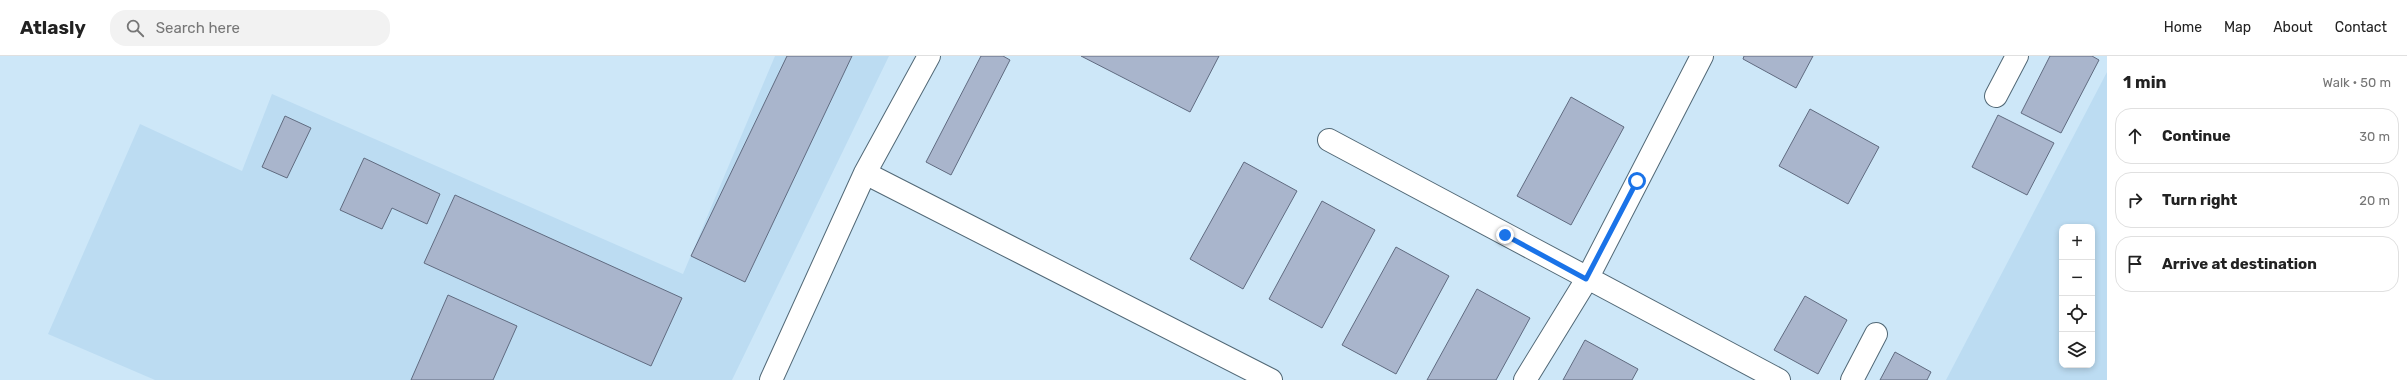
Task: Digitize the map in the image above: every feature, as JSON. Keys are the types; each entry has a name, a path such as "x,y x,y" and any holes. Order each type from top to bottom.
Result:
{"street":[{"path":"771,380 865,173 929,56"},
{"path":"1525,380 1586,279 1702,56"},
{"path":"1996,96 2017,56"},
{"path":"1329,140 1586,279 1779,380"},
{"path":"865,173 1271,380"},
{"path":"1852,380 1876,334"}],"shaded area":[{"path":"775,56 889,56 732,380 155,380 48,334 140,124 242,171 272,94 683,274"},
{"path":"2107,72 2107,380 1946,380"}],"building":[{"path":"787,56 852,56 745,282 691,256"},
{"path":"981,56 1003,56 1010,60 951,175 926,162"},
{"path":"1081,56 1219,56 1190,112"},
{"path":"1744,56 1813,56 1796,88 1743,59"},
{"path":"2050,56 2092,56 2099,60 2061,133 2021,113"},
{"path":"1571,97 1624,127 1571,225 1517,196"},
{"path":"1810,109 1879,147 1848,204 1779,166"},
{"path":"1998,115 2054,143 2027,195 1972,167"},
{"path":"285,116 311,128 287,178 262,167"},
{"path":"364,158 440,194 427,224 392,208 382,229 340,210"},
{"path":"1244,162 1297,191 1243,289 1190,259"},
{"path":"455,195 682,298 651,366 424,263"},
{"path":"1322,201 1375,230 1322,328 1269,299"},
{"path":"1396,247 1449,276 1396,374 1342,345"},
{"path":"1477,289 1530,318 1496,380 1427,380"},
{"path":"448,295 517,326 493,380 411,380"},
{"path":"1805,296 1847,320 1818,374 1774,350"},
{"path":"1585,340 1638,369 1632,380 1563,380"},
{"path":"1895,352 1931,372 1927,380 1880,380"}],"route":[{"path":"1505,235 1586,279 1637,181"}]}
